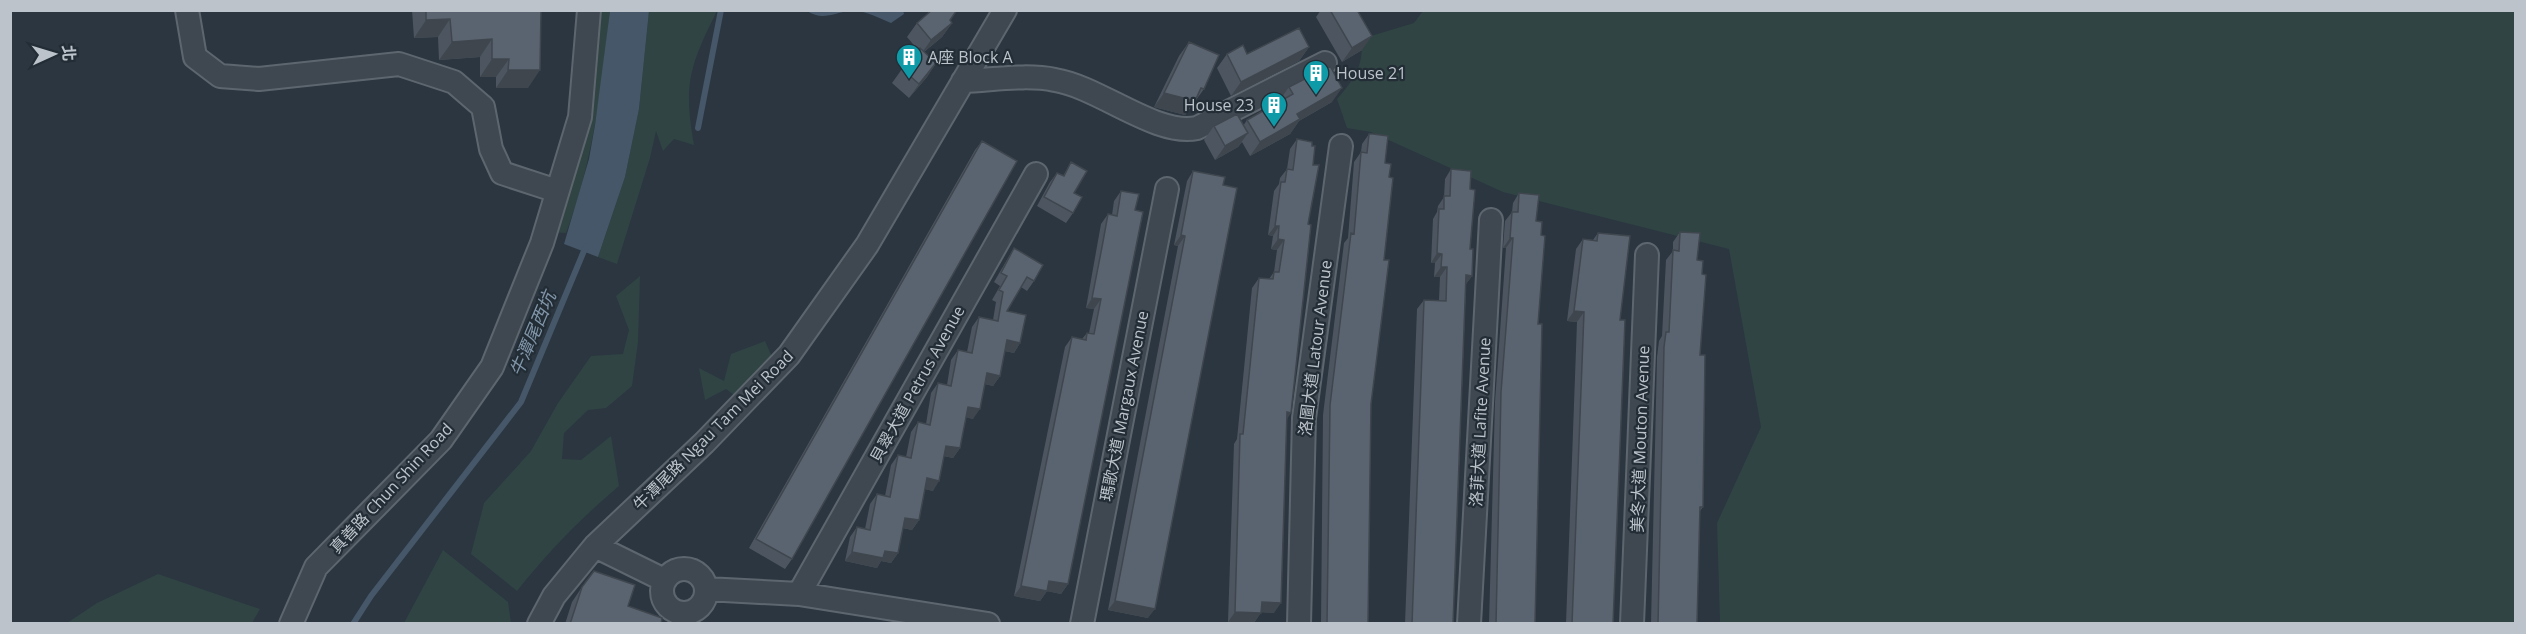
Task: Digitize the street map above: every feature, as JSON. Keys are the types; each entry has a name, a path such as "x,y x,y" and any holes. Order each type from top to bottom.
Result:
{"street":[{"path":"187,10 195,57 220,76 259,80 399,64 454,82 483,107 491,149 502,173 557,191"},
{"name":"真善路 Chun Shin Road","path":"291,624 316,567 441,440 492,367 541,245 580,117 590,10"},
{"name":"牛潭尾路 Ngau Tam Mei Road","path":"539,624 554,596 595,546 704,443 789,355 867,245 1005,10"},
{"path":"963,81 1026,78 1056,80 1107,98 1168,129 1183,131 1197,128 1325,63"},
{"name":"洛圖大道 Latour Avenue","path":"1299,624 1304,418 1341,146"},
{"name":"貝翠大道 Petrus Avenue","path":"799,594 1036,174"},
{"name":"瑪歌大道 Margaux Avenue","path":"1082,624 1167,189"},
{"name":"洛菲大道 Lafite Avenue","path":"1469,624 1491,220"},
{"name":"美冬大道 Mouton Avenue","path":"1632,624 1647,255"},
{"path":"595,546 664,580"},
{"path":"688,569 700,576 706,589 703,602 692,612 675,618 662,595 664,580 674,571 688,569"},
{"path":"706,589 799,594 988,624"}],"green space":[{"path":"594,11 610,11 604,67 590,151 566,233 552,232"},
{"path":"649,11 717,11 700,46 691,75 689,106 694,145 674,139 663,151 656,131 650,158 617,264 598,257 625,177 639,109"},
{"path":"1423,11 2515,11 2515,623 1720,623 1717,523 1761,427 1729,249 1503,192 1371,132 1347,128 1337,99 1356,72 1361,56 1361,39 1414,23"},
{"path":"640,276 638,342 632,386 606,408 588,410 564,433 562,459 581,460 611,436 619,486 565,536 517,591 471,554 484,503 531,451 558,403 591,356 623,354 629,330 616,296"},
{"path":"765,341 773,359 738,398 726,389 705,400 699,368 724,381 731,354"},
{"path":"443,550 508,602 511,623 404,623"},
{"path":"158,574 260,609 252,623 67,623 97,603"}],"water":[{"path":"903,10 904,14 891,23 860,11 823,16 807,11"},
{"path":"610,11 649,11 639,109 625,177 598,257 564,244 589,159"}],"building":[{"path":"426,10 541,10 540,70 508,70 509,59 492,59 492,39 452,42 450,19 426,20"},
{"path":"932,10 957,10 950,20 952,23 931,40 917,23"},
{"path":"1330,10 1357,10 1372,36 1352,48"},
{"path":"1299,28 1309,47 1241,82 1227,54 1243,45 1247,54"},
{"path":"1189,42 1219,55 1204,89 1201,88 1195,101 1164,93"},
{"path":"920,48 936,63 919,84 902,69"},
{"path":"1330,66 1342,88 1297,114 1300,119 1260,142 1247,120 1293,94 1289,87"},
{"path":"1237,114 1248,133 1225,146 1214,126"},
{"path":"1369,134 1388,136 1385,163 1391,164 1389,177 1393,178 1384,260 1389,260 1371,404 1368,624 1327,624 1330,405 1351,233 1354,234 1361,152 1367,153"},
{"path":"1297,139 1312,142 1312,146 1315,146 1313,165 1319,165 1308,224 1311,225 1291,413 1287,412 1281,603 1262,602 1261,613 1235,612 1240,434 1243,434 1259,278 1273,279 1274,272 1279,272 1284,240 1278,239 1279,226 1275,226 1281,182 1285,182 1287,169 1293,170"},
{"path":"982,141 1017,161 792,559 756,539"},
{"path":"1071,162 1087,171 1074,193 1082,197 1073,213 1044,197 1057,173 1064,176"},
{"path":"1451,169 1471,171 1470,189 1475,190 1470,249 1473,249 1472,276 1466,275 1453,624 1412,624 1424,300 1446,301 1447,267 1441,267 1442,254 1437,253 1439,209 1444,209 1444,196 1450,196"},
{"path":"1193,171 1225,177 1223,185 1237,188 1155,609 1115,601 1185,236 1181,235"},
{"path":"1121,191 1139,194 1135,210 1143,212 1068,584 1049,581 1047,591 1021,586 1072,337 1086,340 1087,333 1094,334 1101,299 1092,298 1108,214 1117,216"},
{"path":"1519,193 1539,195 1536,221 1542,222 1541,235 1545,236 1538,324 1542,324 1535,624 1496,624 1501,392 1513,238 1510,238 1512,212 1518,212"},
{"path":"1680,232 1700,233 1697,260 1703,261 1702,274 1706,275 1700,355 1705,355 1703,507 1700,507 1697,624 1658,624 1664,347 1666,332 1669,332 1673,250 1679,251"},
{"path":"1598,233 1630,236 1620,320 1625,320 1613,624 1572,624 1584,312 1574,311 1583,239 1597,241"},
{"path":"1014,248 1043,265 1034,281 1027,277 1007,311 1026,315 1020,343 1007,340 1000,376 987,373 980,409 968,407 960,448 946,446 939,481 927,478 919,520 905,518 898,553 885,551 883,558 852,552 857,527 870,530 877,494 890,497 898,455 911,458 918,422 930,425 938,383 951,386 958,350 972,353 979,317 998,321 1003,292 999,290 1007,276 1001,273"},
{"path":"594,571 635,585 628,606 662,618 661,624 570,624 582,587"}],"waterway":[{"path":"698,128 721,10"},
{"name":"牛潭尾西坑","path":"353,624 371,596 521,402 586,246"}],"place":[{"name":"A座 Block A","path":"909,80"},
{"name":"House 21","path":"1316,96"},
{"name":"House 23","path":"1274,128"}]}
